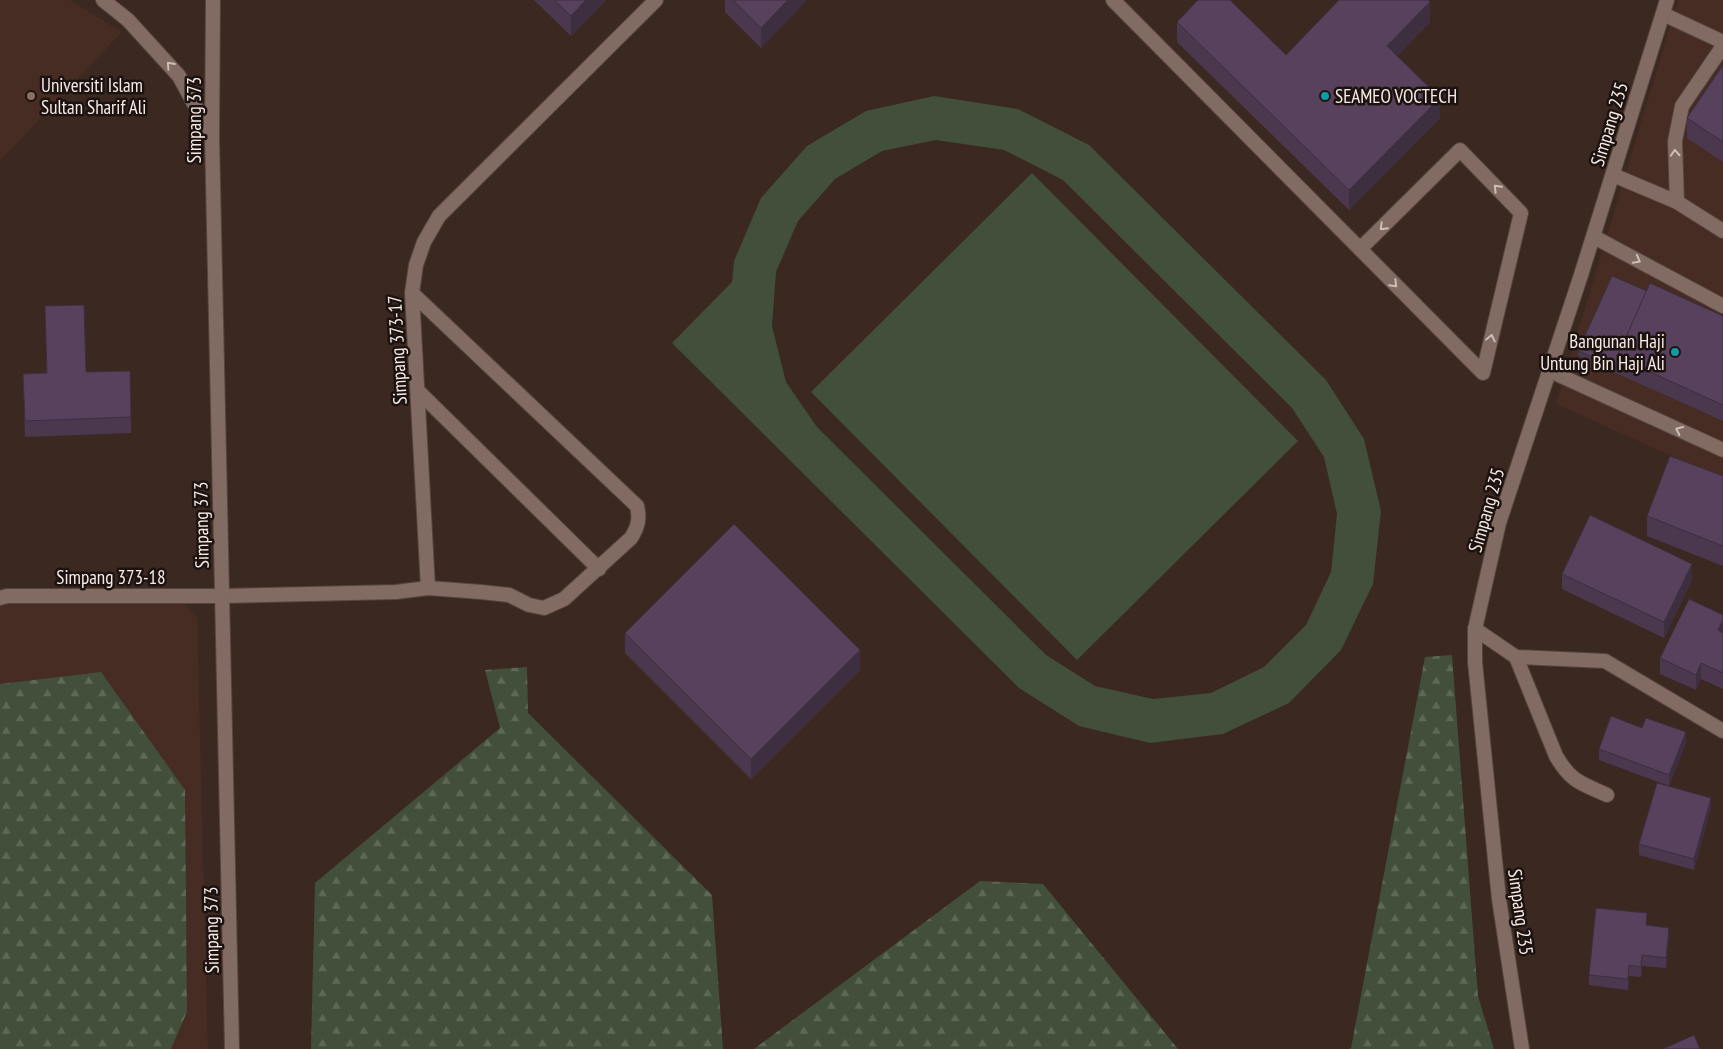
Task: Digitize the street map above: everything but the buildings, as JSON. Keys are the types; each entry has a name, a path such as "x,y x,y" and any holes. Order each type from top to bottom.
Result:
{"street":[{"path":"103,0 128,20 179,76 212,137"},
{"name":"Simpang 373","path":"212,0 212,137 232,1049"},
{"name":"Simpang 373-17","path":"428,588 412,293 416,265 424,242 439,216 656,0"},
{"path":"1114,0 1360,249 1483,373 1520,213 1460,150 1360,249"},
{"name":"Simpang 235","path":"1522,1049 1499,899 1475,662 1475,629 1499,523 1594,237 1667,0"},
{"path":"1663,14 1723,44 1682,106 1675,141 1677,202"},
{"path":"1613,175 1677,202 1723,231"},
{"path":"1594,237 1723,306"},
{"path":"222,596 396,592 428,588 508,596 544,608 564,600 631,538 638,527 637,506 412,293"},
{"path":"1550,371 1723,450"},
{"path":"418,391 599,569"},
{"name":"Simpang 373-18","path":"0,598 7,596 222,596"},
{"path":"1475,629 1516,657 1605,660 1723,731"},
{"path":"1516,657 1556,756 1563,768 1574,780 1607,795"}],"shaded area":[{"name":"Universiti Islam Sultan Sharif Ali","path":"0,0 70,0 122,32 0,161"},
{"path":"1678,0 1723,0 1723,479 1556,404"},
{"path":"179,598 197,618 208,1049 0,1049 0,601"}],"green space":[{"path":"934,96 1018,109 1089,145 1326,380 1364,439 1381,511 1373,584 1341,650 1289,703 1223,734 1150,743 1079,726 1019,688 672,343 732,282 734,261 761,198 807,146 866,111","holes":["936,140 1004,150 1063,180 1292,408 1324,457 1337,514 1331,572 1306,625 1264,667 1211,693 1153,699 1095,686 1046,655 817,427 786,382 772,326 776,272 798,221 835,179 882,151"]},
{"path":"1032,173 1298,441 1077,660 811,392"},
{"path":"1452,655 1478,996 1494,1049 1349,1049 1351,1048 1425,657"},
{"path":"527,667 528,713 712,895 723,1049 311,1049 315,883 500,728 485,670"},
{"path":"101,672 185,790 187,1012 171,1049 0,1049 0,684"},
{"path":"980,881 1043,884 1178,1049 754,1049"}],"place":[{"name":"Universiti Islam Sultan Sharif Ali","path":"31,96"},
{"name":"SEAMEO VOCTECH","path":"1325,96"},
{"name":"Bangunan Haji Untung Bin Haji Ali","path":"1675,352"}]}
